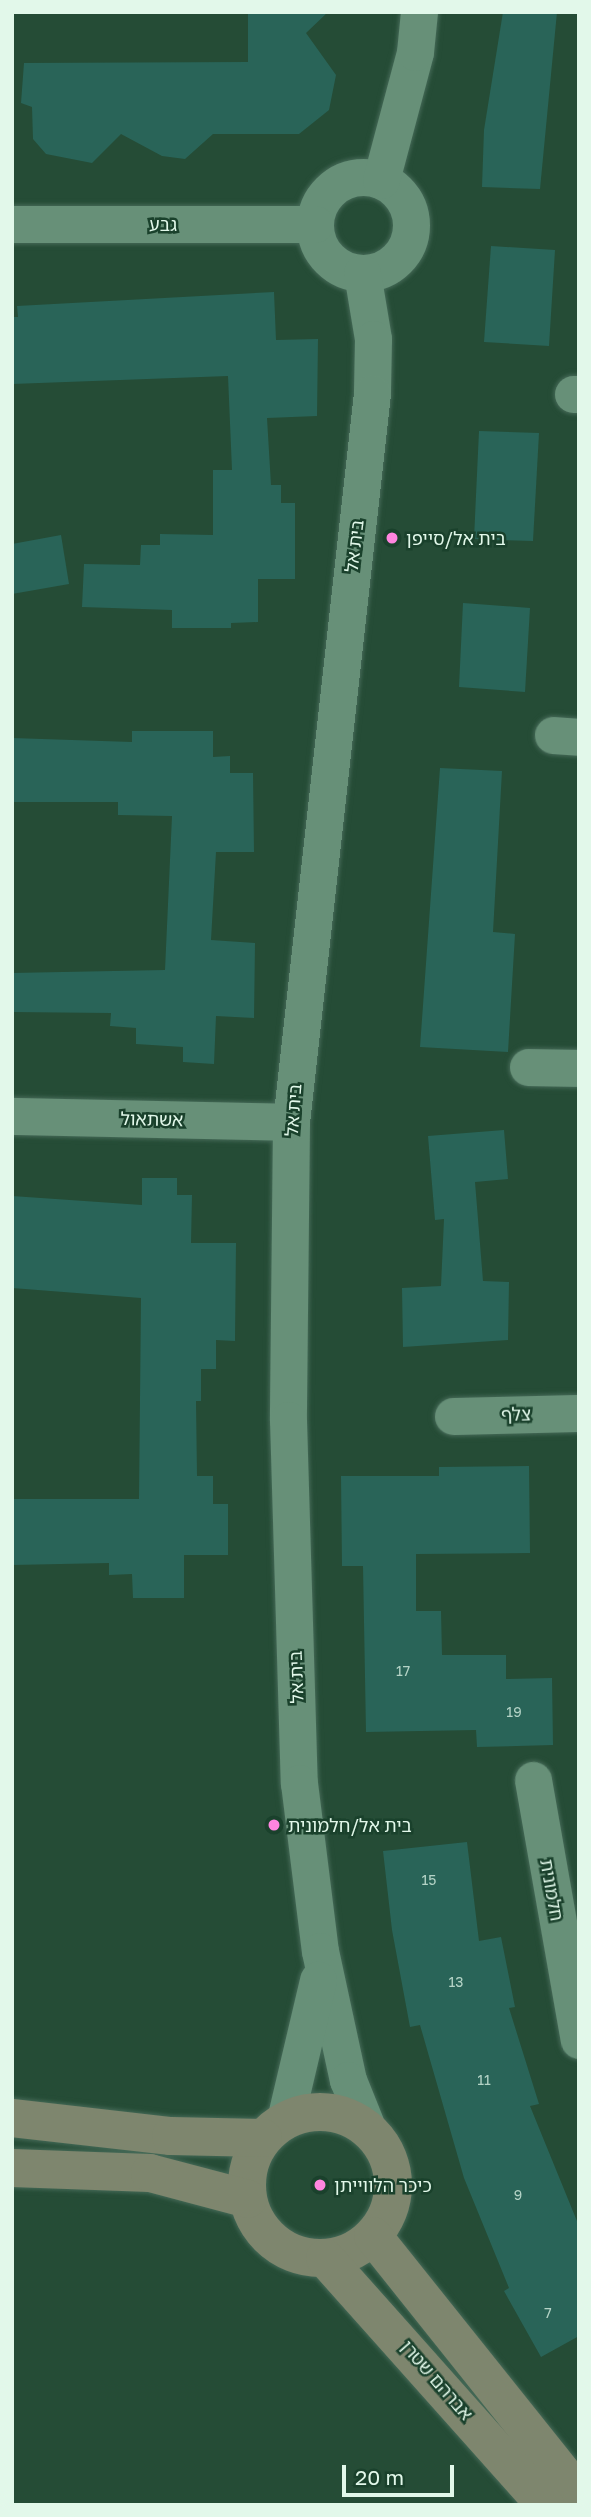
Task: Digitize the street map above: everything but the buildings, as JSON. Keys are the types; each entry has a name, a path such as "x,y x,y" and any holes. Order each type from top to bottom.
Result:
{"street":[{"path":"381,180 409,76 419,12"},
{"path":"350,178 381,180 405,202 410,234 393,262 362,273 348,270 324,253 314,224 317,209 336,184 350,178"},
{"name":"גבע","path":"12,224 314,224"},
{"name":"בית אל","path":"362,273 373,339 372,393 291,1122 288,1420 299,1783 320,1951 348,2080 368,2130"},
{"path":"528,1068 579,1069"},
{"name":"אשתאול","path":"12,1116 291,1122"},
{"name":"צלף","path":"453,1416 579,1413"},
{"name":"חלמונית","path":"533,1780 579,2040"},
{"name":"בית אל","path":"274,2129 316,2005 320,1951"},
{"path":"12,2118 171,2136 274,2129 328,2112 368,2130 383,2148 393,2194 373,2236 343,2255 326,2258 304,2256 267,2236 248,2199 246,2178 274,2129"},
{"path":"12,2168 150,2173 248,2199"},
{"name":"אברהם שטרן","path":"373,2236 579,2494"},
{"name":"אברהם שטרן","path":"326,2258 545,2505"}],"place":[{"name":"בית אל/סייפן","path":"392,538"},
{"name":"בית אל/חלמונית","path":"274,1825"},
{"name":"כיכר הלווייתן","path":"320,2185"}]}
